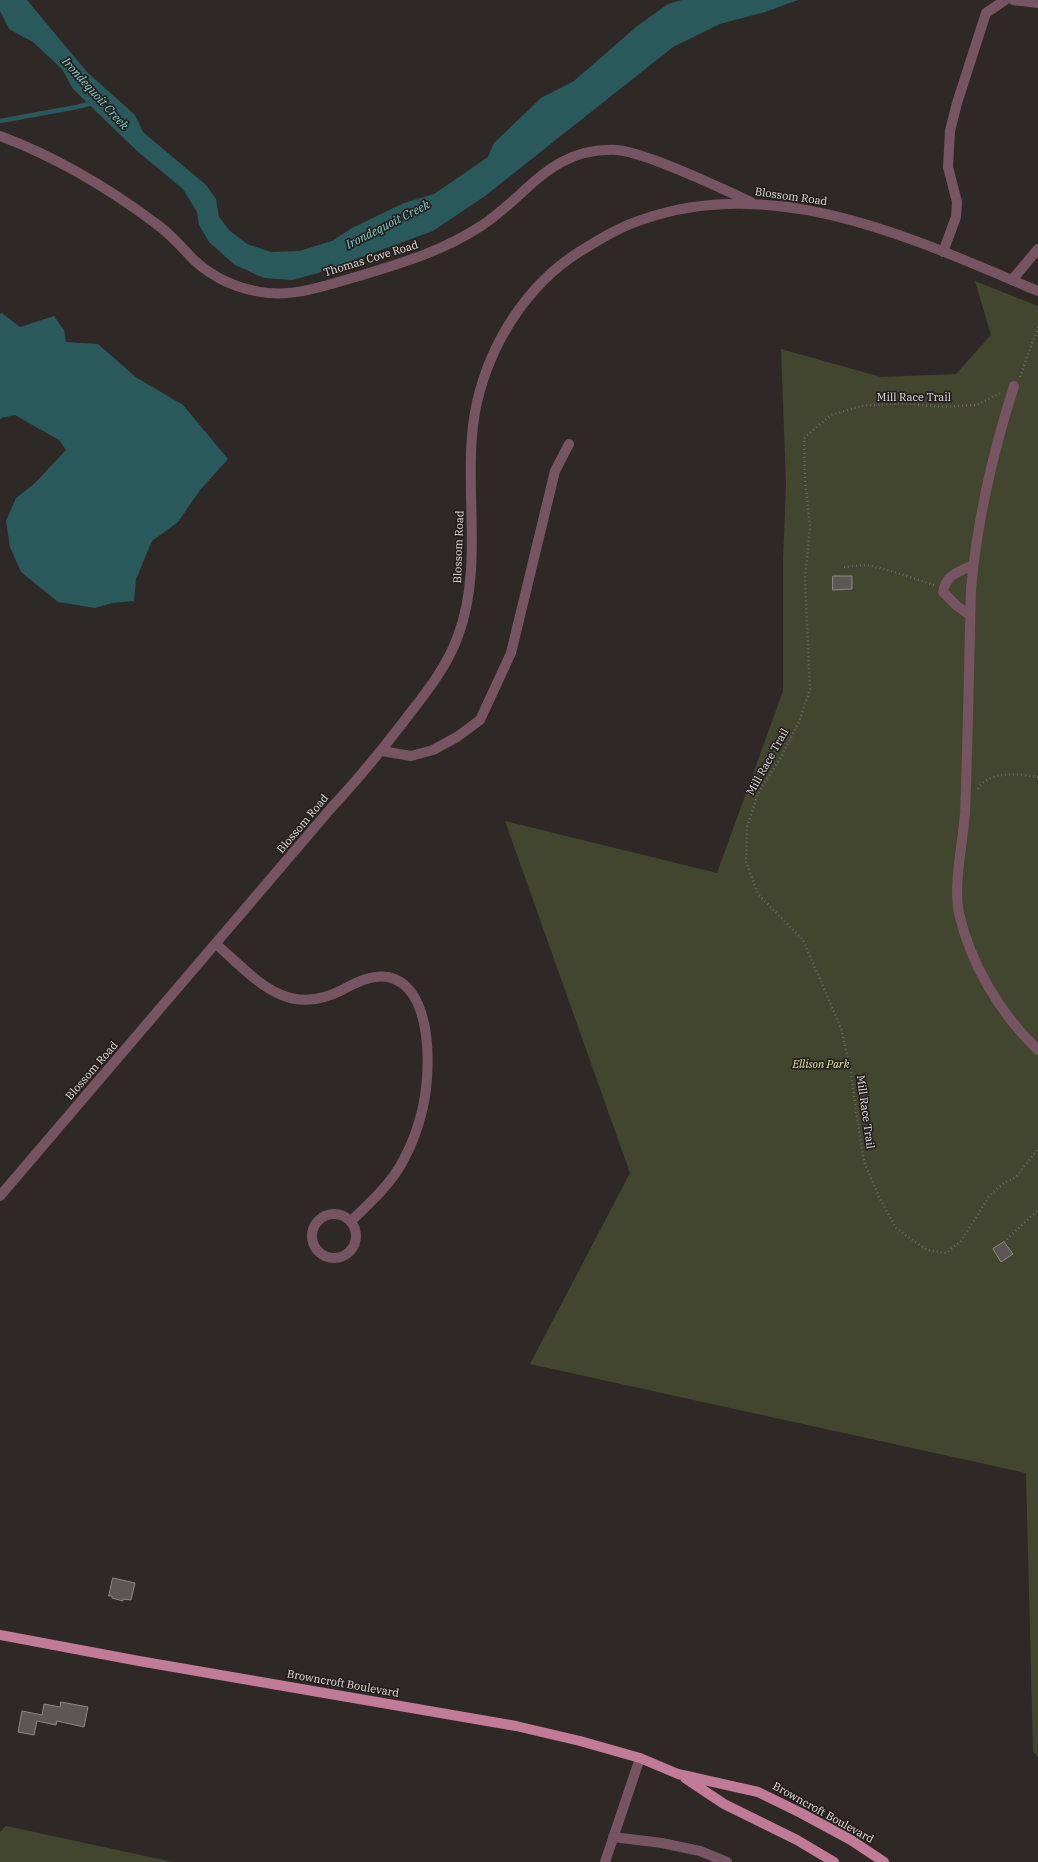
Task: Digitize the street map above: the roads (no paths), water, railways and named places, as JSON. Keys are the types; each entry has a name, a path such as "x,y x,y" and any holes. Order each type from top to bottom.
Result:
{"main road":[{"name":"Browncroft Boulevard","path":"0,1635 147,1663 516,1726 580,1741 640,1758 678,1774 758,1792 851,1840 884,1862"},
{"name":"Browncroft Boulevard","path":"678,1774 724,1804 796,1840 834,1862"}],"street":[{"path":"943,252 956,217 957,202 948,167 950,131 986,13 1004,0"},
{"path":"1013,0 1038,3"},
{"name":"Thomas Cove Road","path":"0,136 32,148 77,171 117,196 157,224 213,274 228,282 250,290 270,293 288,293 334,284 406,262 439,250 463,238 504,210 542,173 560,162 578,154 597,150 620,150 645,157 679,169 753,203"},
{"name":"Blossom Road","path":"0,1196 382,751 428,690 446,662 458,636 468,602 473,528 471,439 477,403 485,372 502,336 519,308 541,284 567,260 604,237 644,219 679,210 712,205 753,203 832,215 880,228 1038,291"},
{"path":"1012,280 1038,249"},
{"path":"1014,386 1003,422 986,495 973,565 970,615 966,782 964,830 959,879 959,911 966,937 983,976 1006,1014 1038,1050"},
{"path":"382,751 411,756 433,750 457,737 480,720 511,653 555,471 568,444"},
{"path":"970,615 948,598 943,592 944,583 950,576 973,565"},
{"path":"217,945 265,988 278,995 293,999 316,999 336,993 371,977 388,977 402,984 414,994 422,1010 425,1028 427,1063 422,1111 415,1136 403,1161 390,1181 351,1221"},
{"path":"331,1214 339,1214 351,1221 355,1228 356,1235 352,1249 339,1257 325,1256 318,1252 312,1239 314,1225 319,1219 331,1214"},
{"path":"605,1862 640,1758"},
{"path":"613,1837 662,1843 700,1851 727,1862"}],"water":[{"name":"Irondequoit Creek","path":"0,0 27,0 87,72 135,115 143,132 206,185 216,199 219,217 230,231 247,244 271,252 299,251 332,241 352,228 404,203 434,194 488,157 494,143 541,98 574,81 636,27 668,4 682,0 798,0 765,12 720,24 673,47 485,196 433,231 318,273 292,280 264,278 235,265 209,242 199,225 197,212 183,189 137,151 73,89 62,69 33,42 9,29 0,11"},
{"path":"2,313 20,327 54,316 64,330 66,342 98,344 137,378 183,405 228,459 200,490 178,522 152,541 136,579 134,601 112,603 95,608 58,602 21,572 10,547 6,521 16,498 35,483 66,450 59,440 15,415 1,418 0,420 0,314"}],"waterway":[{"name":"Irondequoit Creek","path":"0,121 92,103"}],"park label":[{"name":"Ellison Park","path":"821,1065"}]}
